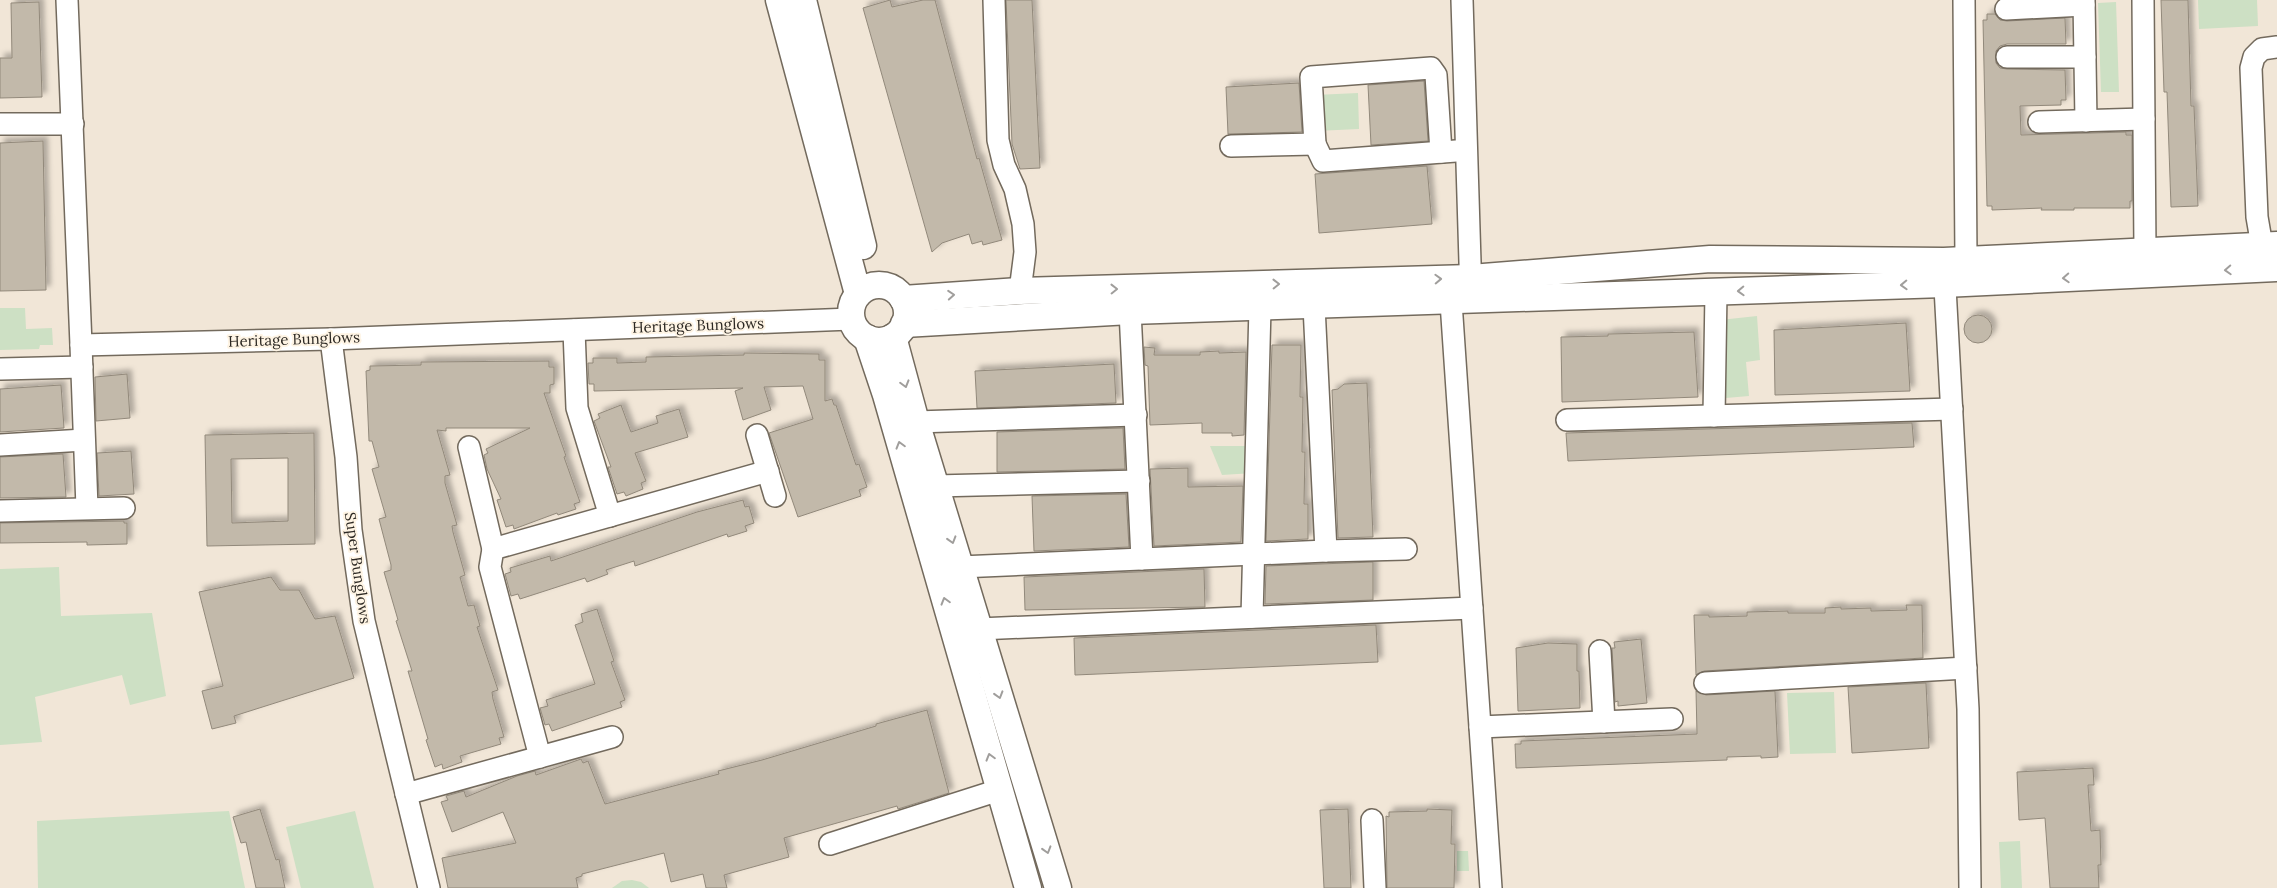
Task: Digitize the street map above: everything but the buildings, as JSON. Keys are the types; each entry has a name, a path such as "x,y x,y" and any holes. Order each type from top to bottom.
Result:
{"street":[{"path":"67,0 87,508"},
{"path":"779,0 878,314 916,422 1058,888"},
{"path":"803,0 878,314 889,404 1028,888"},
{"path":"994,0 998,140 1023,224 1025,252 1020,291"},
{"path":"1462,0 1467,150 1465,293 1472,608 1491,888"},
{"path":"1964,0 1951,268 1952,409 1966,668 1970,888"},
{"path":"2142,0 2145,251"},
{"path":"2006,9 2084,2 2086,121"},
{"path":"878,314 1020,291 1716,292 1951,268 2145,251 2269,245 2258,217 2252,68 2254,57 2262,48 2277,47"},
{"path":"2007,57 2085,56"},
{"path":"1302,64 1464,60"},
{"path":"1441,152 1436,75 1431,68 1311,77 1315,144 1323,161 1441,152 1467,150"},
{"path":"2039,122 2144,119"},
{"path":"0,124 73,124"},
{"path":"1231,146 1315,144"},
{"path":"878,314 1130,311 1314,306 1465,293 1710,258 1951,268 2277,268"},
{"path":"1714,416 1716,292"},
{"path":"1314,306 1326,551"},
{"path":"1252,617 1260,307"},
{"path":"1130,311 1142,559"},
{"name":"Heritage Bunglows","path":"81,345 331,339 574,330 878,314"},
{"path":"574,330 577,408 610,516"},
{"name":"Super Bunglows","path":"331,339 346,457 351,530 364,621 429,888"},
{"path":"1,369 82,367"},
{"path":"1568,420 1952,409"},
{"path":"916,422 1136,415"},
{"path":"757,435 775,496"},
{"path":"0,445 84,440"},
{"path":"469,447 493,549 490,567 540,757"},
{"path":"493,549 768,471"},
{"path":"935,486 1139,481"},
{"path":"0,511 124,508"},
{"path":"960,567 1406,549"},
{"path":"979,629 1472,608"},
{"path":"1600,651 1604,722"},
{"path":"1706,683 1966,668"},
{"path":"1480,727 1672,719"},
{"path":"406,794 612,737"},
{"path":"830,844 1000,790"},
{"path":"1372,820 1374,888"}],"green space":[{"path":"2198,0 2257,0 2258,26 2199,29"},
{"path":"2116,2 2119,92 2101,92 2098,3"},
{"path":"1358,93 1359,129 1316,131 1315,95"},
{"path":"0,308 25,308 26,329 52,328 53,345 40,345 39,349 0,350"},
{"path":"1757,316 1760,360 1746,362 1749,396 1726,398 1720,320"},
{"path":"1210,446 1254,446 1254,473 1222,475"},
{"path":"59,567 61,616 152,613 166,696 130,705 122,675 35,697 42,742 0,745 0,569"},
{"path":"1834,692 1836,753 1790,754 1787,693"},
{"path":"229,811 245,888 38,888 37,821"},
{"path":"355,811 374,888 301,888 286,827"},
{"path":"2020,841 2022,888 2001,888 1999,842"},
{"path":"1457,851 1468,851 1469,871 1457,871"},
{"path":"632,880 641,882 649,888 612,888 622,881"}]}
